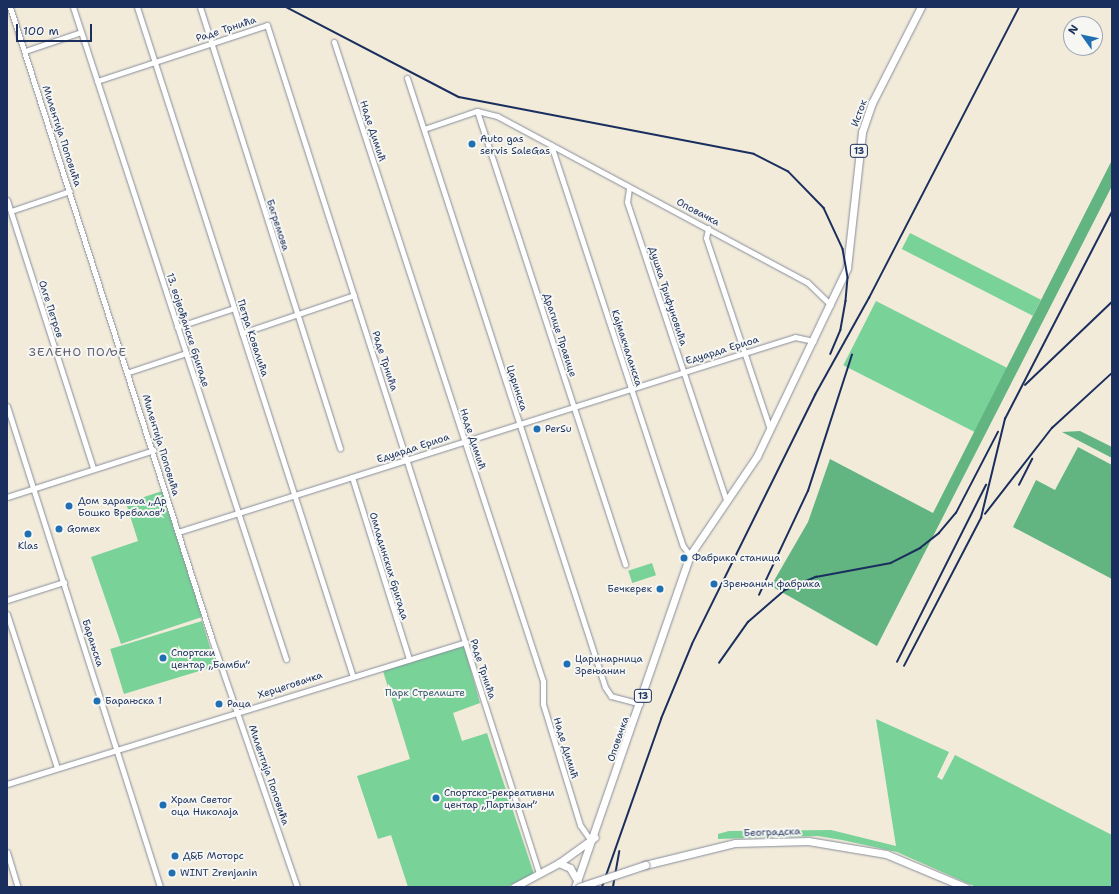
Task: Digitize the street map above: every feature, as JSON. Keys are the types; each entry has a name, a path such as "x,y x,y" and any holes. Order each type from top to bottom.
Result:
{"main road":[{"name":"Исток","path":"831,305 851,251 865,122 921,7"},
{"name":"13","path":"690,555 770,430 831,305"},
{"name":"Оповачка","path":"593,839 690,555"},
{"name":"13","path":"577,885 593,839"},
{"path":"514,887 559,863 593,839"},
{"name":"Београдска","path":"577,885 644,865 728,844 808,841 886,854 965,887"},
{"path":"559,863 570,868 577,885"}],"street":[{"name":"13. војвођанске бригаде","path":"73,7 286,659"},
{"name":"Петра Ковалића","path":"137,7 352,674"},
{"name":"Багремова","path":"200,7 340,448"},
{"name":"Милентија Поповића","path":"9,8 129,372 178,532 237,711 298,887"},
{"name":"Раде Трнића","path":"97,81 267,24 539,873"},
{"path":"24,51 81,32"},
{"name":"Наде Димић","path":"334,42 543,681 543,704 580,826 593,839"},
{"name":"Царинска","path":"407,78 605,687 611,696 640,704"},
{"path":"424,129 478,111"},
{"name":"Оповачка","path":"478,111 498,116 629,188 708,228 807,282 831,305"},
{"name":"Драгице Правице","path":"478,111 625,564"},
{"name":"Кајмакчаланска","path":"551,145 683,546 690,555"},
{"name":"Душка Трифуновића","path":"629,188 627,202 726,500"},
{"path":"11,211 70,191"},
{"name":"Олге Петров","path":"7,200 93,468"},
{"path":"708,228 706,238 770,430"},
{"path":"242,333 354,295"},
{"path":"177,327 234,308"},
{"name":"Едуарда Ериоа","path":"178,532 745,352 795,337 814,341"},
{"path":"129,372 186,353"},
{"name":"Барањска","path":"7,406 160,887"},
{"path":"7,497 93,468 154,450"},
{"name":"Омладинских бригада","path":"352,477 409,659"},
{"path":"7,600 64,582"},
{"path":"7,614 57,768"},
{"name":"Херцеговачка","path":"7,784 352,674 465,642"},
{"path":"7,852 18,887"}],"green space":[{"path":"1112,160 1112,186 877,646 771,586 808,522 830,459 933,513"},
{"path":"910,233 1041,300 1033,316 902,249"},
{"path":"876,301 1008,368 975,432 843,365"},
{"path":"1080,431 1112,447 1112,458 1062,432"},
{"path":"1078,447 1112,465 1112,579 1013,527 1036,480 1055,490"},
{"path":"162,491 202,617 121,644 91,557 138,541 126,503"},
{"path":"652,563 656,575 632,583 628,571"},
{"name":"Спортски центар „Бамби”","path":"202,621 216,666 124,694 110,649"},
{"name":"Спортско-рекреативни центар „Партизан”","path":"464,646 480,703 453,713 462,741 487,733 534,874 507,887 408,887 391,835 378,839 357,776 410,759 383,671"},
{"path":"876,719 949,752 937,777 942,780 955,755 1112,835 1112,887 976,887 897,852 842,840 818,836 718,839 718,834 729,831 831,830 896,846"}],"railway":[{"path":"286,7 459,97 754,154 788,171 824,208 843,249 848,278 846,301 841,330 831,354"},
{"path":"602,887 661,719 692,644 815,395 869,298 1019,7"},
{"path":"904,666 981,518 1005,419 1112,212"},
{"path":"1025,385 1112,302"},
{"path":"759,595 808,491 852,355"},
{"path":"985,514 1052,428 1112,373"},
{"path":"719,663 748,622 785,590 816,577 891,563 920,548 939,533 956,513 998,432"},
{"path":"1019,485 1032,459"},
{"path":"897,662 986,485"},
{"path":"613,887 619,852"}],"place":[{"name":"Auto gas servis SaleGas","path":"472,144"},
{"name":"PerSu","path":"537,429"},
{"name":"Дом здравља „Др Бошко Вребалов”","path":"69,506"},
{"name":"Gomex","path":"59,529"},
{"name":"Klas","path":"28,534"},
{"name":"Фабрика станица","path":"684,558"},
{"name":"Зрењанин фабрика","path":"714,584"},
{"name":"Бечкерек","path":"660,589"},
{"name":"Спортски центар „Бамби”","path":"163,658"},
{"name":"Царинарница Зрењанин","path":"567,664"},
{"name":"Барањска 1","path":"97,701"},
{"name":"Раца","path":"219,704"},
{"name":"Спортско-рекреативни центар „Партизан”","path":"436,798"},
{"name":"Храм Светог оца Николаја","path":"163,805"},
{"name":"Д&Б Моторс","path":"175,856"},
{"name":"WINT Zrenjanin","path":"172,873"}],"district":[{"name":"ЗЕЛЕНО ПОЉЕ","path":"78,353"}],"park label":[{"name":"Парк Стрелиште","path":"425,693"}]}
